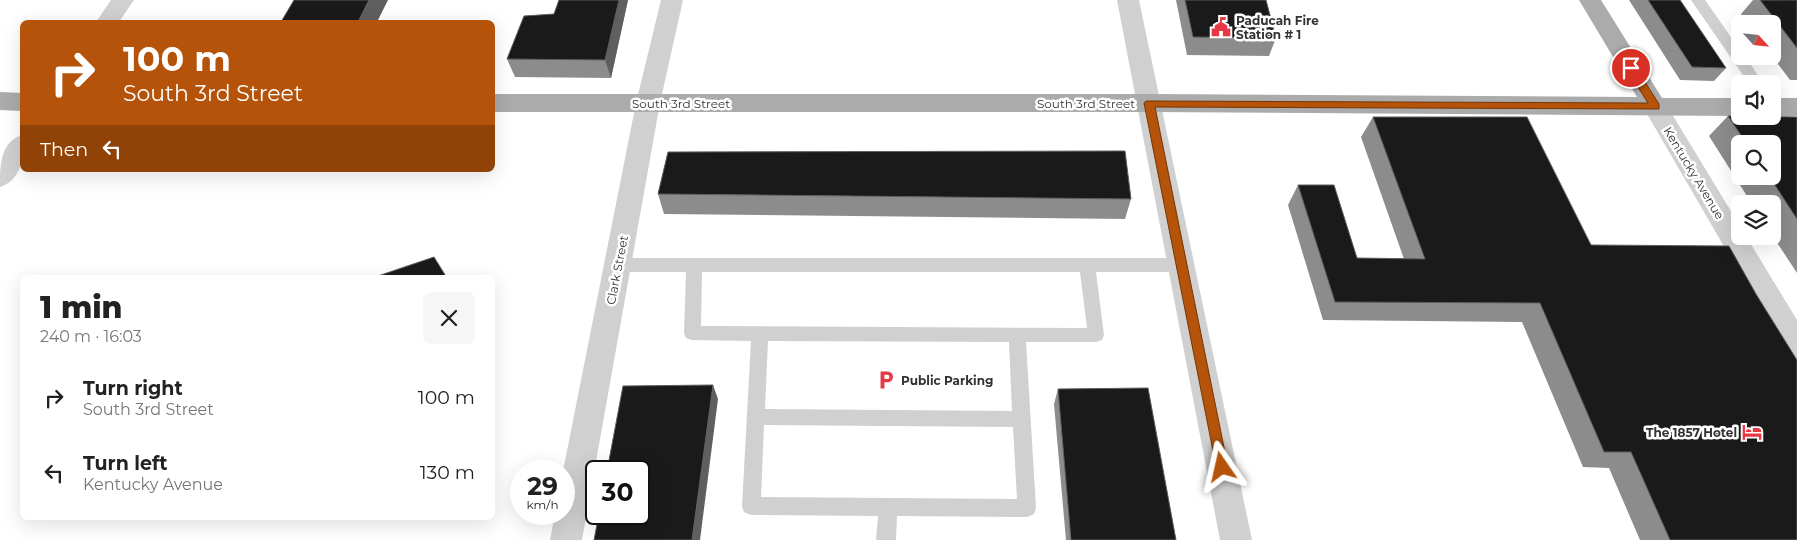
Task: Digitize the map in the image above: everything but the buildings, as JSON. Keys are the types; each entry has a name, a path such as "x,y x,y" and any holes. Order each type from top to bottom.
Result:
{"main road":[{"name":"Kentucky Avenue","path":"1590,0 1655,107"},
{"path":"0,102 20,102"},
{"name":"South 3rd Street","path":"495,103 1149,103 1731,107"},
{"path":"1781,107 1797,107"}],"street":[{"path":"108,20 123,0"},
{"name":"Clark Street","path":"566,540 648,103 672,0"},
{"path":"1128,0 1236,540"},
{"name":"Kentucky Avenue","path":"1655,107 1795,339"},
{"path":"0,176 20,147"}],"lane":[{"path":"1698,0 1750,75"},
{"path":"618,265 1181,265"},
{"path":"694,265 692,333 1096,335 1087,266"},
{"path":"760,334 751,506 1027,508 1017,335"},
{"path":"756,417 1022,419"},
{"path":"886,540 888,507"}],"place":[{"name":"Paducah Fire Station # 1","path":"1221,27"},
{"name":"Public Parking","path":"886,380"},
{"name":"The 1857 Hotel","path":"1752,432"}],"route":[{"path":"1222,467 1149,103 1606,105 1655,107 1631,68"}]}
